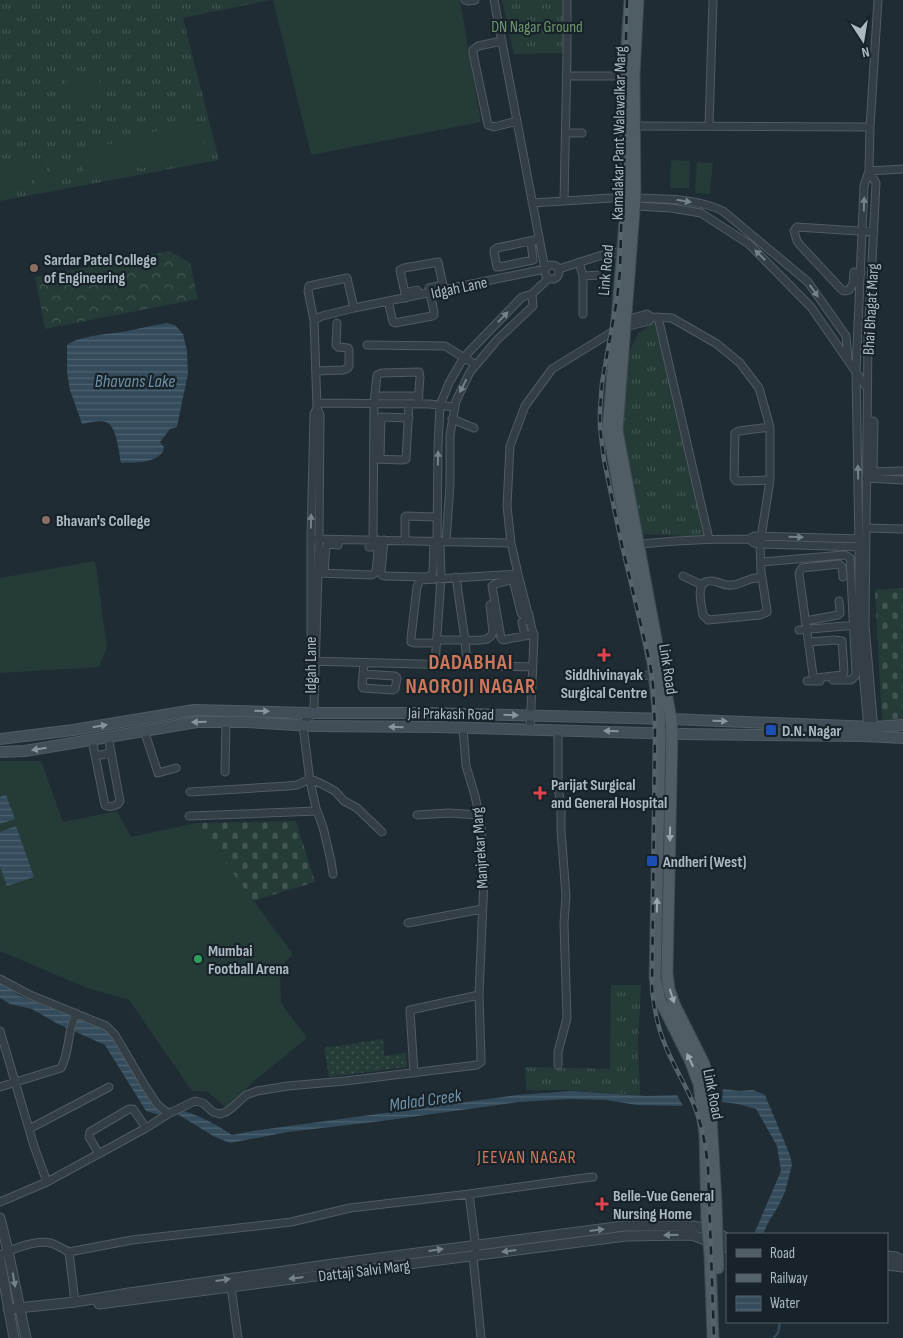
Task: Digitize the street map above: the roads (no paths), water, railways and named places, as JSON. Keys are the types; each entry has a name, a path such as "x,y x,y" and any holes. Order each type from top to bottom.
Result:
{"main road":[{"path":"630,0 625,75 630,126"},
{"name":"Kamalakar Pant Walawalkar Marg","path":"621,324 632,201 630,126 638,0"},
{"name":"Link Road","path":"621,324 608,430 634,545 659,675 665,719 672,733 667,973 669,989 675,1006 704,1064 710,1084 720,1338"},
{"name":"Jai Prakash Road","path":"0,739 74,730 194,710 665,719 871,732 903,738"},
{"name":"Link Road","path":"665,719 660,733 656,978 660,1000 690,1060 699,1084 717,1239 710,1256 713,1338"},
{"name":"Jai Prakash Road","path":"0,752 25,751 189,722 660,733 871,732 903,726"}],"street":[{"path":"465,0 475,0"},
{"path":"494,0 546,276 556,278 559,274 559,269"},
{"path":"564,201 567,0"},
{"path":"710,126 713,0"},
{"name":"Bhai Bhagat Marg","path":"859,625 862,539 866,528 862,504 869,474 872,442 867,420 867,388 876,183 869,171 878,0"},
{"path":"502,41 478,46 473,50 473,53 488,125 494,127 518,121"},
{"path":"567,76 613,76"},
{"path":"630,126 870,127"},
{"path":"566,134 582,133"},
{"path":"761,540 862,539 856,372 864,186 869,171 903,169"},
{"path":"532,203 677,200 712,206 723,211 808,282 846,336 848,359"},
{"path":"632,201 701,213 749,244 811,307 867,388"},
{"path":"861,273 854,272 853,284 849,290 841,289 800,245 794,231 797,227 874,232"},
{"path":"531,241 533,260 497,267 494,252 496,248 540,239"},
{"path":"559,269 599,256 627,250"},
{"path":"417,290 406,295 400,270 438,262 444,287"},
{"path":"579,262 583,276 584,314"},
{"path":"545,269 553,265 559,269"},
{"name":"Idgah Lane","path":"312,711 314,706 312,661 317,577 314,414 317,405 314,320 322,316 406,295 545,269"},
{"path":"583,276 601,275"},
{"path":"314,320 309,286 347,278 354,308"},
{"path":"435,664 440,578 437,484 440,405 449,383 464,357 522,297 532,294 550,278"},
{"path":"388,301 394,323 432,316 434,312 430,290"},
{"path":"376,543 382,575 425,577 432,575 448,510 450,435 456,401 470,372 497,340 533,306 532,294"},
{"path":"530,730 534,634 530,620 522,605 519,578 511,543 507,506 510,446 525,406 552,369 621,324 647,314 655,317 672,318 717,344 740,363 758,388 770,428 770,480 761,540 762,577 767,612 760,615 706,620 703,615 699,593 702,585 711,581 727,586 762,577"},
{"path":"655,317 709,539"},
{"path":"316,371 343,370 349,366 348,348 336,345 336,323"},
{"path":"858,334 868,334"},
{"path":"366,345 444,346 476,365"},
{"path":"317,577 372,575 376,572 377,459 375,400 377,375 382,373 419,372 419,400"},
{"path":"317,405 375,400 419,400 454,407"},
{"path":"375,400 409,404 419,400"},
{"path":"377,459 406,459 409,404"},
{"path":"377,459 381,417 408,418"},
{"path":"452,419 474,428"},
{"path":"770,428 738,431 735,433 734,470 736,481 770,480"},
{"path":"869,474 903,471"},
{"path":"869,474 903,480"},
{"path":"437,484 450,484"},
{"path":"700,502 710,499"},
{"path":"405,541 406,516 448,510"},
{"path":"866,528 903,529"},
{"path":"634,545 668,541 749,539 754,536 761,540 862,547"},
{"path":"315,539 376,543 439,541 511,543"},
{"name":"Idgah Lane","path":"315,539 322,552 317,577"},
{"path":"322,552 328,544 338,545"},
{"path":"761,562 847,556 850,558 871,732"},
{"path":"809,642 842,641 844,672 842,675 816,678 813,675 809,642 803,629 805,621 800,571 802,568 839,564 842,568 843,577"},
{"path":"487,576 493,632 490,638 482,641 412,642 418,583 420,580 487,576 519,578"},
{"path":"682,576 702,585"},
{"path":"456,577 467,665"},
{"path":"519,578 495,584 491,588 500,638 503,640 524,632 534,634"},
{"path":"805,621 838,615 840,613 839,601"},
{"path":"524,632 530,620"},
{"path":"803,629 859,625"},
{"path":"807,681 852,680 854,678 856,675 859,625"},
{"path":"312,661 532,667"},
{"path":"363,674 395,676 395,689 363,688 363,674 364,663"},
{"path":"580,677 659,675"},
{"path":"312,711 303,726 310,779 332,861 333,874"},
{"path":"225,772 226,722"},
{"name":"Manjrekar Marg","path":"414,1073 478,1065 480,1062 479,995 484,878 481,823 466,766 463,728"},
{"path":"144,730 158,773 176,768"},
{"path":"558,730 558,787 561,806 566,896 564,923 567,1018 558,1052 558,1066"},
{"path":"92,740 105,805 109,807 117,805 120,801 108,736"},
{"path":"95,756 111,753"},
{"path":"190,792 282,787 297,785 310,779 334,791 357,808 382,832"},
{"path":"189,816 317,810"},
{"path":"417,814 479,815"},
{"name":"Manjrekar Marg","path":"408,923 482,910"},
{"path":"0,979 30,995 106,1026 115,1035 157,1104 168,1114"},
{"path":"0,1202 47,1182 168,1114 195,1101 203,1103 213,1112 220,1114 234,1107 246,1095 257,1091 414,1073 410,1010 479,995"},
{"path":"0,1087 61,1068 77,1015"},
{"path":"0,1031 47,1182"},
{"path":"29,1128 109,1087"},
{"path":"98,1154 89,1137 90,1132 129,1109 133,1109 146,1128"},
{"path":"4,1254 20,1247 43,1243 51,1243 69,1252 132,1240 291,1222 350,1208 593,1177"},
{"path":"470,1194 476,1245 475,1256 481,1338"},
{"path":"0,1218 4,1254 26,1338"},
{"name":"Dattaji Salvi Marg","path":"19,1311 193,1284 624,1226 693,1226 717,1239"},
{"name":"Dattaji Salvi Marg","path":"8,1311 231,1287 626,1236 692,1235 717,1239"},
{"path":"69,1252 75,1302"},
{"path":"888,1256 903,1260"},
{"path":"0,1260 14,1338"},
{"path":"888,1265 903,1267"},
{"path":"231,1287 238,1338"}],"water":[{"name":"Bhavans Lake","path":"167,323 175,325 183,334 187,351 188,373 177,427 170,429 160,442 164,447 163,452 159,456 143,462 121,463 117,440 110,424 100,421 82,424 70,390 67,372 67,345 88,337"},
{"path":"6,795 15,819 0,824 0,797"},
{"path":"16,826 34,877 7,886 0,866 0,832"},
{"path":"0,982 20,996 102,1029 112,1035 155,1106 176,1109 196,1115 232,1135 517,1095 571,1091 648,1096 677,1095 683,1106 637,1105 606,1100 570,1099 519,1102 288,1132 230,1143 215,1137 174,1112 163,1116 146,1111 105,1045 58,1024 32,1009 10,1004 0,998"},
{"path":"723,1089 753,1090 765,1095 790,1155 792,1165 785,1192 763,1233 754,1233 781,1171 777,1146 756,1109 722,1102"}],"waterway":[{"name":"Malad Creek","path":"774,1338 778,1333 780,1323"}],"railway":[{"path":"627,0 620,271 602,383 600,427 604,460 650,663 653,685 655,730 652,989 656,1016 662,1036 694,1105 705,1144 708,1168 714,1338"}],"place":[{"name":"Sardar Patel College of Engineering","path":"34,268"},
{"name":"Bhavan's College","path":"46,520"},
{"name":"Siddhivinayak Surgical Centre","path":"604,655"},
{"name":"D.N. Nagar","path":"771,730"},
{"name":"Parijat Surgical and General Hospital","path":"540,793"},
{"name":"Andheri (West)","path":"652,861"},
{"name":"Mumbai Football Arena","path":"198,959"},
{"name":"Belle-Vue General Nursing Home","path":"602,1204"}],"district":[{"name":"DADABHAI NAOROJI NAGAR","path":"471,674"},
{"name":"JEEVAN NAGAR","path":"527,1157"}],"park label":[{"name":"DN Nagar Ground","path":"537,26"}]}
